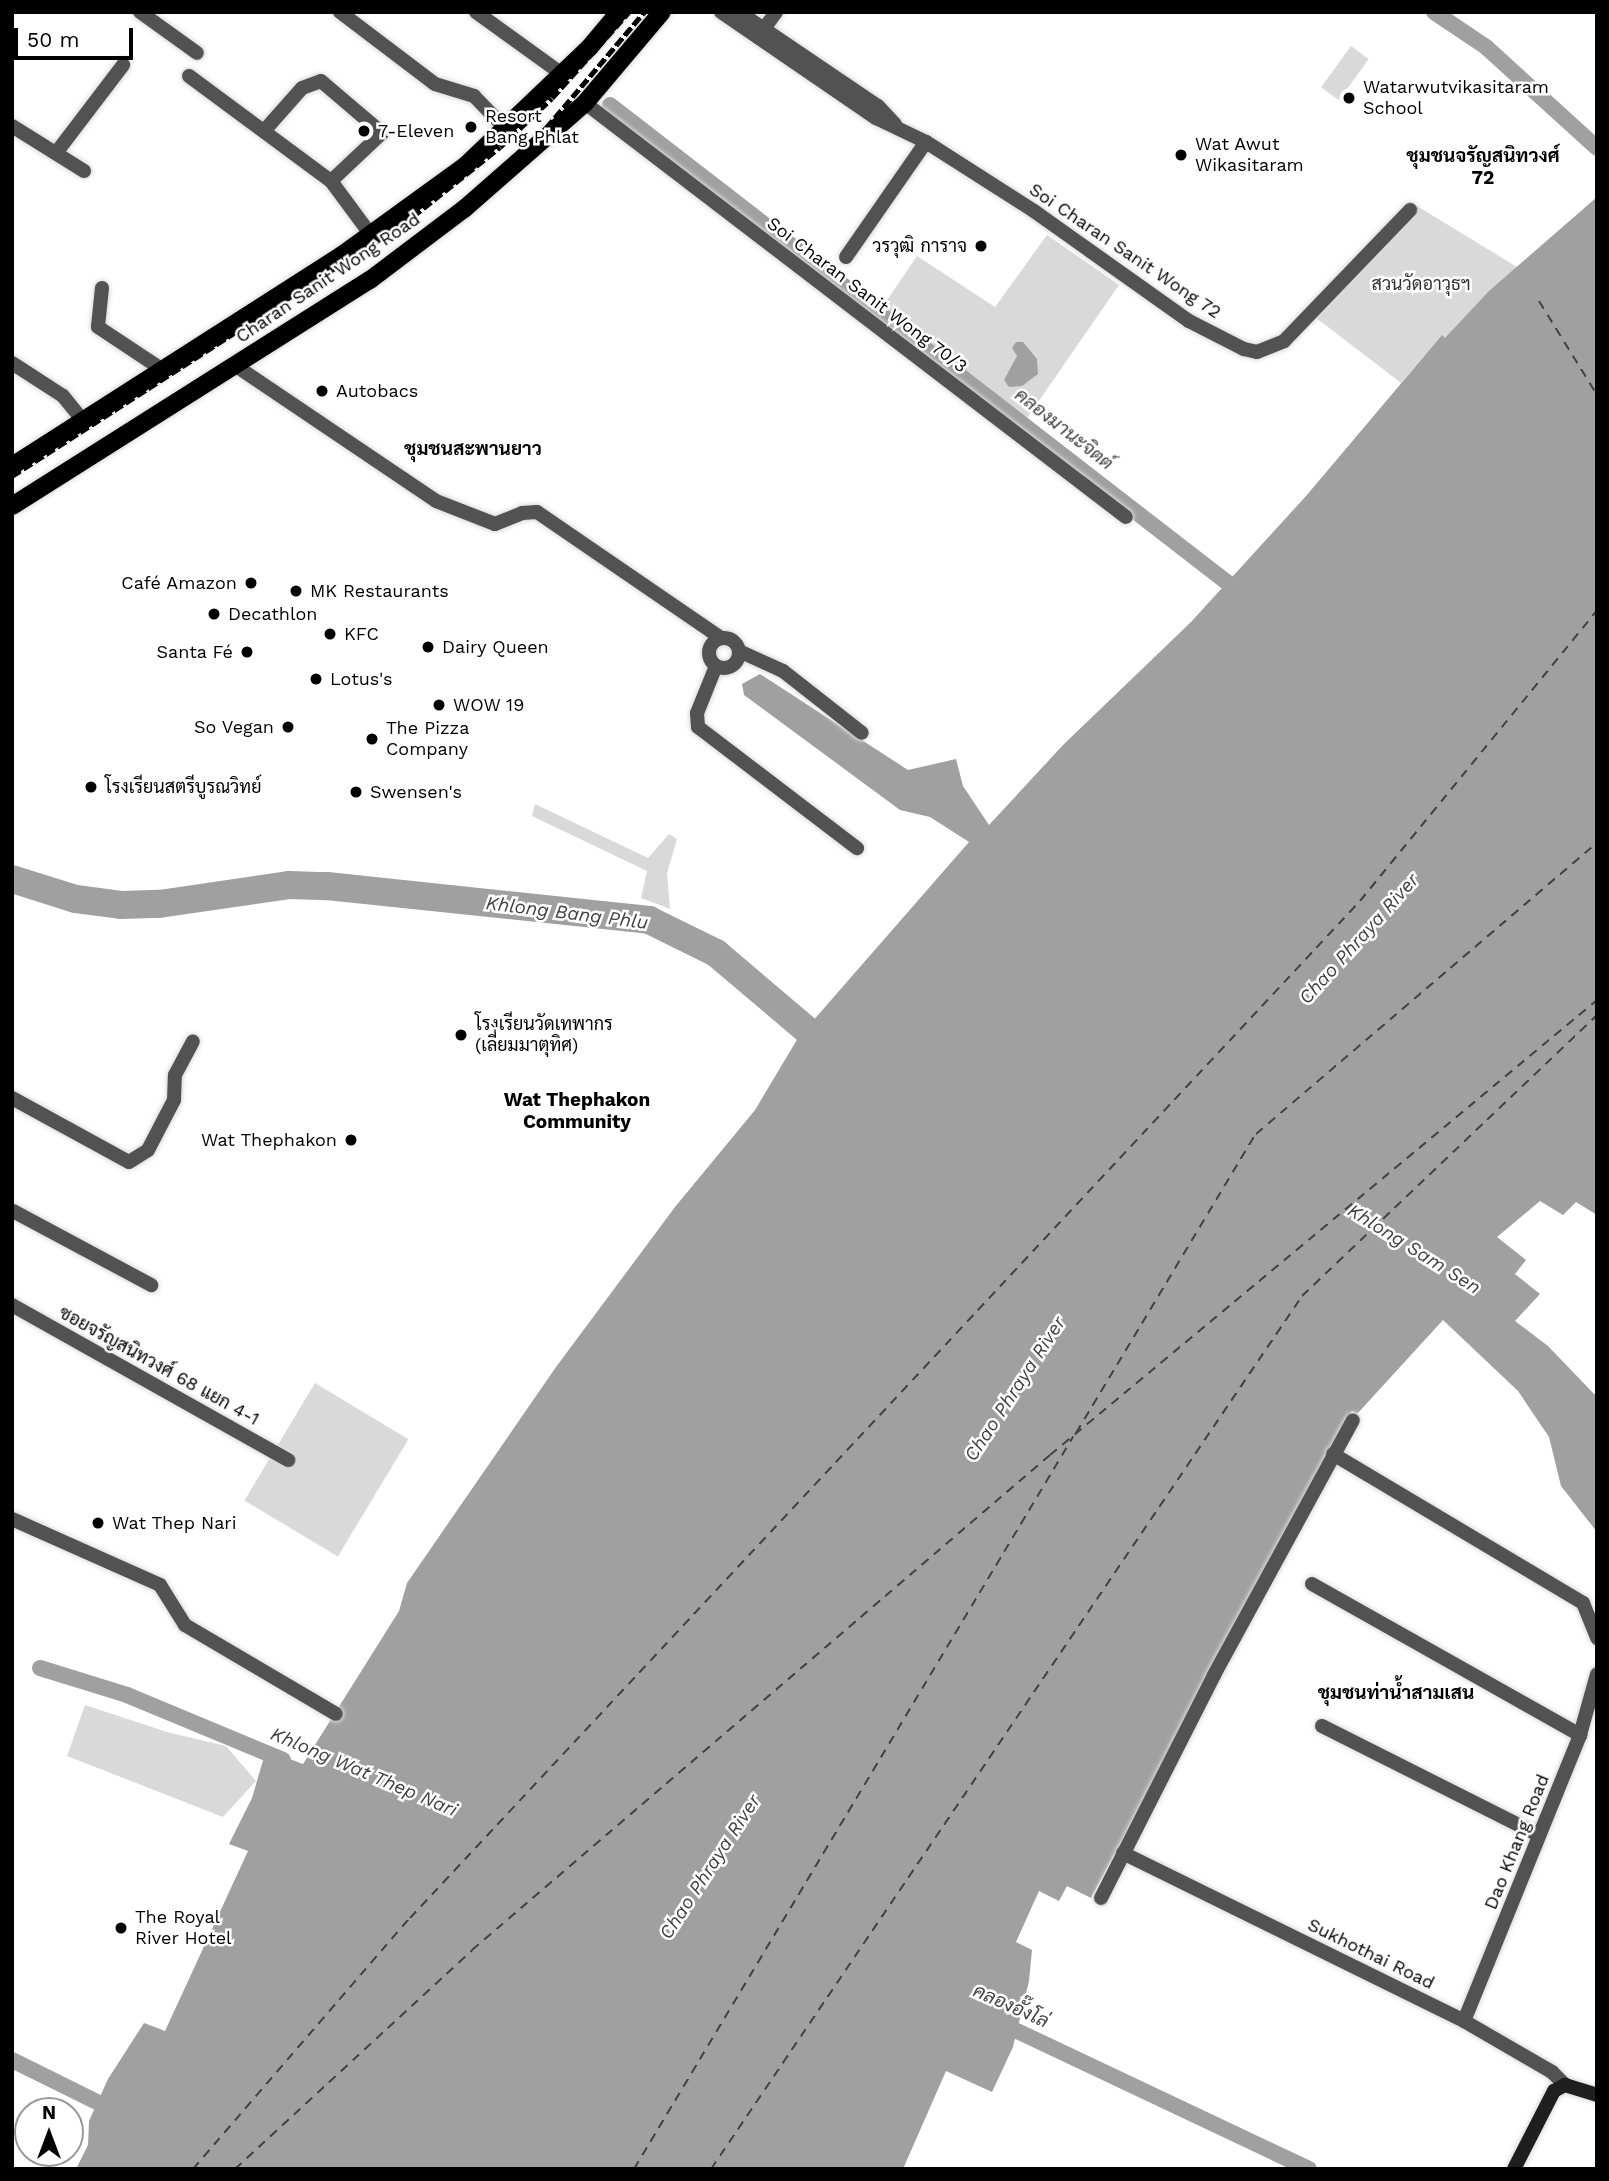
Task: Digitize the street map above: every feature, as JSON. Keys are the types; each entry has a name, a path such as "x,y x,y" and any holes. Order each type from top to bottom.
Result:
{"main road":[{"name":"Charan Sanit Wong Road","path":"12,466 371,235 465,166 562,74 619,12"},
{"name":"Charan Sanit Wong Road","path":"12,506 370,279 464,209 585,103 662,12"}],"street":[{"path":"140,12 197,53"},
{"path":"341,12 435,83 474,96 506,129"},
{"path":"476,12 562,74"},
{"name":"Soi Charan Sanit Wong 72","path":"721,12 761,34 901,130 926,142 1189,321 1257,352 1284,341 1300,327 1410,210"},
{"name":"Soi Charan Sanit Wong 72","path":"739,12 761,34"},
{"path":"761,34 776,12"},
{"path":"56,153 123,65"},
{"path":"189,76 331,181 371,235"},
{"path":"264,131 302,88 321,81 382,133 331,181"},
{"name":"Soi Charan Sanit Wong 70/3","path":"585,103 1126,517"},
{"path":"12,126 84,171"},
{"path":"846,257 926,142"},
{"path":"102,288 98,327 163,370"},
{"path":"12,363 63,396 83,421"},
{"path":"236,366 436,501 495,524 522,513 537,512 661,593 721,638 731,640 739,651 783,671 862,733"},
{"path":"721,638 709,650 716,666 697,713 698,727 858,848"},
{"path":"716,666 734,664 739,651"},
{"path":"12,1098 129,1161 148,1150 174,1100 175,1075 193,1041"},
{"path":"12,1210 151,1284"},
{"name":"ซอยจรัญสนิทวงศ์ 68 แยก 4-1","path":"12,1305 288,1460"},
{"path":"1101,1898 1353,1420"},
{"path":"1333,1454 1583,1603 1597,1638"},
{"path":"12,1519 160,1585 185,1625 336,1714"},
{"path":"1312,1584 1580,1735"},
{"name":"Dao Khang Road","path":"1464,2021 1580,1735 1597,1674"},
{"path":"1322,1726 1539,1835"},
{"name":"Sukhothai Road","path":"1123,1853 1464,2021 1552,2072 1564,2085 1597,2095"},
{"path":"1514,2169 1545,2103 1564,2085"}],"green space":[{"path":"1351,46 1369,59 1339,100 1321,87"},
{"name":"สวนวัดอาวุธฯ","path":"1417,206 1517,267 1445,339 1441,336 1401,383 1315,317"},
{"path":"1047,235 1119,285 1025,421 881,309 917,256 995,307"},
{"path":"535,804 648,858 669,834 677,839 667,873 670,909 641,898 647,871 532,816"},
{"path":"315,1383 408,1439 338,1557 244,1500"},
{"path":"85,1705 167,1732 226,1746 256,1781 223,1817 67,1756"}],"water":[{"path":"1597,197 1597,1215 1576,1202 1563,1215 1540,1201 1497,1237 1526,1260 1515,1274 1540,1294 1515,1321 1548,1346 1597,1397 1597,1532 1561,1486 1549,1437 1518,1391 1443,1320 1357,1414 1352,1411 1091,1898 1067,1886 1059,1901 1039,1891 1016,1942 1032,1950 1029,1981 1013,2047 992,2092 946,2071 903,2169 76,2169 84,2167 89,2121 108,2079 144,2023 165,2031 248,1851 229,1844 252,1798 266,1750 303,1764 399,1611 407,1583 556,1367 675,1207 755,1110 798,1038 969,842 930,817 900,810 744,695 742,684 760,674 908,770 956,759 963,786 989,825 1063,745 1191,622 1306,496 1442,335 1445,338 1489,291"},
{"path":"1016,342 1023,342 1037,359 1038,374 1022,386 1009,387 1004,380 1017,356 1012,348"}],"waterway":[{"path":"1434,12 1486,47 1597,148"},
{"name":"คลองมานะจิตต์","path":"610,105 1242,594"},
{"name":"Khlong Bang Phlu","path":"12,879 76,899 121,905 159,904 289,885 327,886 649,920 716,953 835,1054"},
{"name":"Khlong Wat Thep Nari","path":"40,1668 127,1695 283,1760"},
{"name":"คลองอั๊งโล่","path":"998,2022 1309,2169"},
{"path":"12,2060 117,2112"}],"ferry route":[{"path":"1539,301 1597,395"},
{"path":"193,2169 410,1918 1360,901 1597,610"},
{"path":"1076,1433 1256,1134 1597,843"},
{"path":"235,2169 472,1950 1050,1455 1597,1000"},
{"path":"711,2169 1302,1296 1597,1015"},
{"path":"634,2169 1073,1437"}],"railway":[{"path":"12,476 402,225 500,147 552,98 629,12"},
{"path":"12,503 371,274 486,185 546,128 644,12"}],"place":[{"name":"Watarwutvikasitaram School","path":"1349,98"},
{"name":"Resort Bang Phlat","path":"471,127"},
{"name":"7-Eleven","path":"364,131"},
{"name":"Wat Awut Wikasitaram","path":"1181,155"},
{"name":"วรวุฒิ การาจ","path":"981,246"},
{"name":"Autobacs","path":"322,391"},
{"name":"Café Amazon","path":"251,583"},
{"name":"MK Restaurants","path":"296,591"},
{"name":"Decathlon","path":"214,614"},
{"name":"KFC","path":"330,634"},
{"name":"Dairy Queen","path":"428,647"},
{"name":"Santa Fé","path":"247,652"},
{"name":"Lotus's","path":"316,679"},
{"name":"WOW 19","path":"439,705"},
{"name":"So Vegan","path":"288,727"},
{"name":"The Pizza Company","path":"372,739"},
{"name":"โรงเรียนสตรีบูรณวิทย์","path":"91,787"},
{"name":"Swensen's","path":"356,792"},
{"name":"โรงเรียนวัดเทพากร (เลี่ยมมาตุทิศ)","path":"461,1035"},
{"name":"Wat Thephakon","path":"351,1140"},
{"name":"Wat Thep Nari","path":"98,1523"},
{"name":"The Royal River Hotel","path":"121,1928"}],"district":[{"name":"ชุมชนจรัญสนิทวงศ์ 72","path":"1483,167"},
{"name":"ชุมชนสะพานยาว","path":"473,449"},
{"name":"Wat Thephakon Community","path":"577,1111"},
{"name":"ชุมชนท่าน้ำสามเสน","path":"1396,1693"}],"water label":[{"name":"Chao Phraya River","path":"1359,939"},
{"name":"Khlong Sam Sen","path":"1414,1249"},
{"name":"Chao Phraya River","path":"1015,1389"},
{"name":"Chao Phraya River","path":"710,1867"}]}
